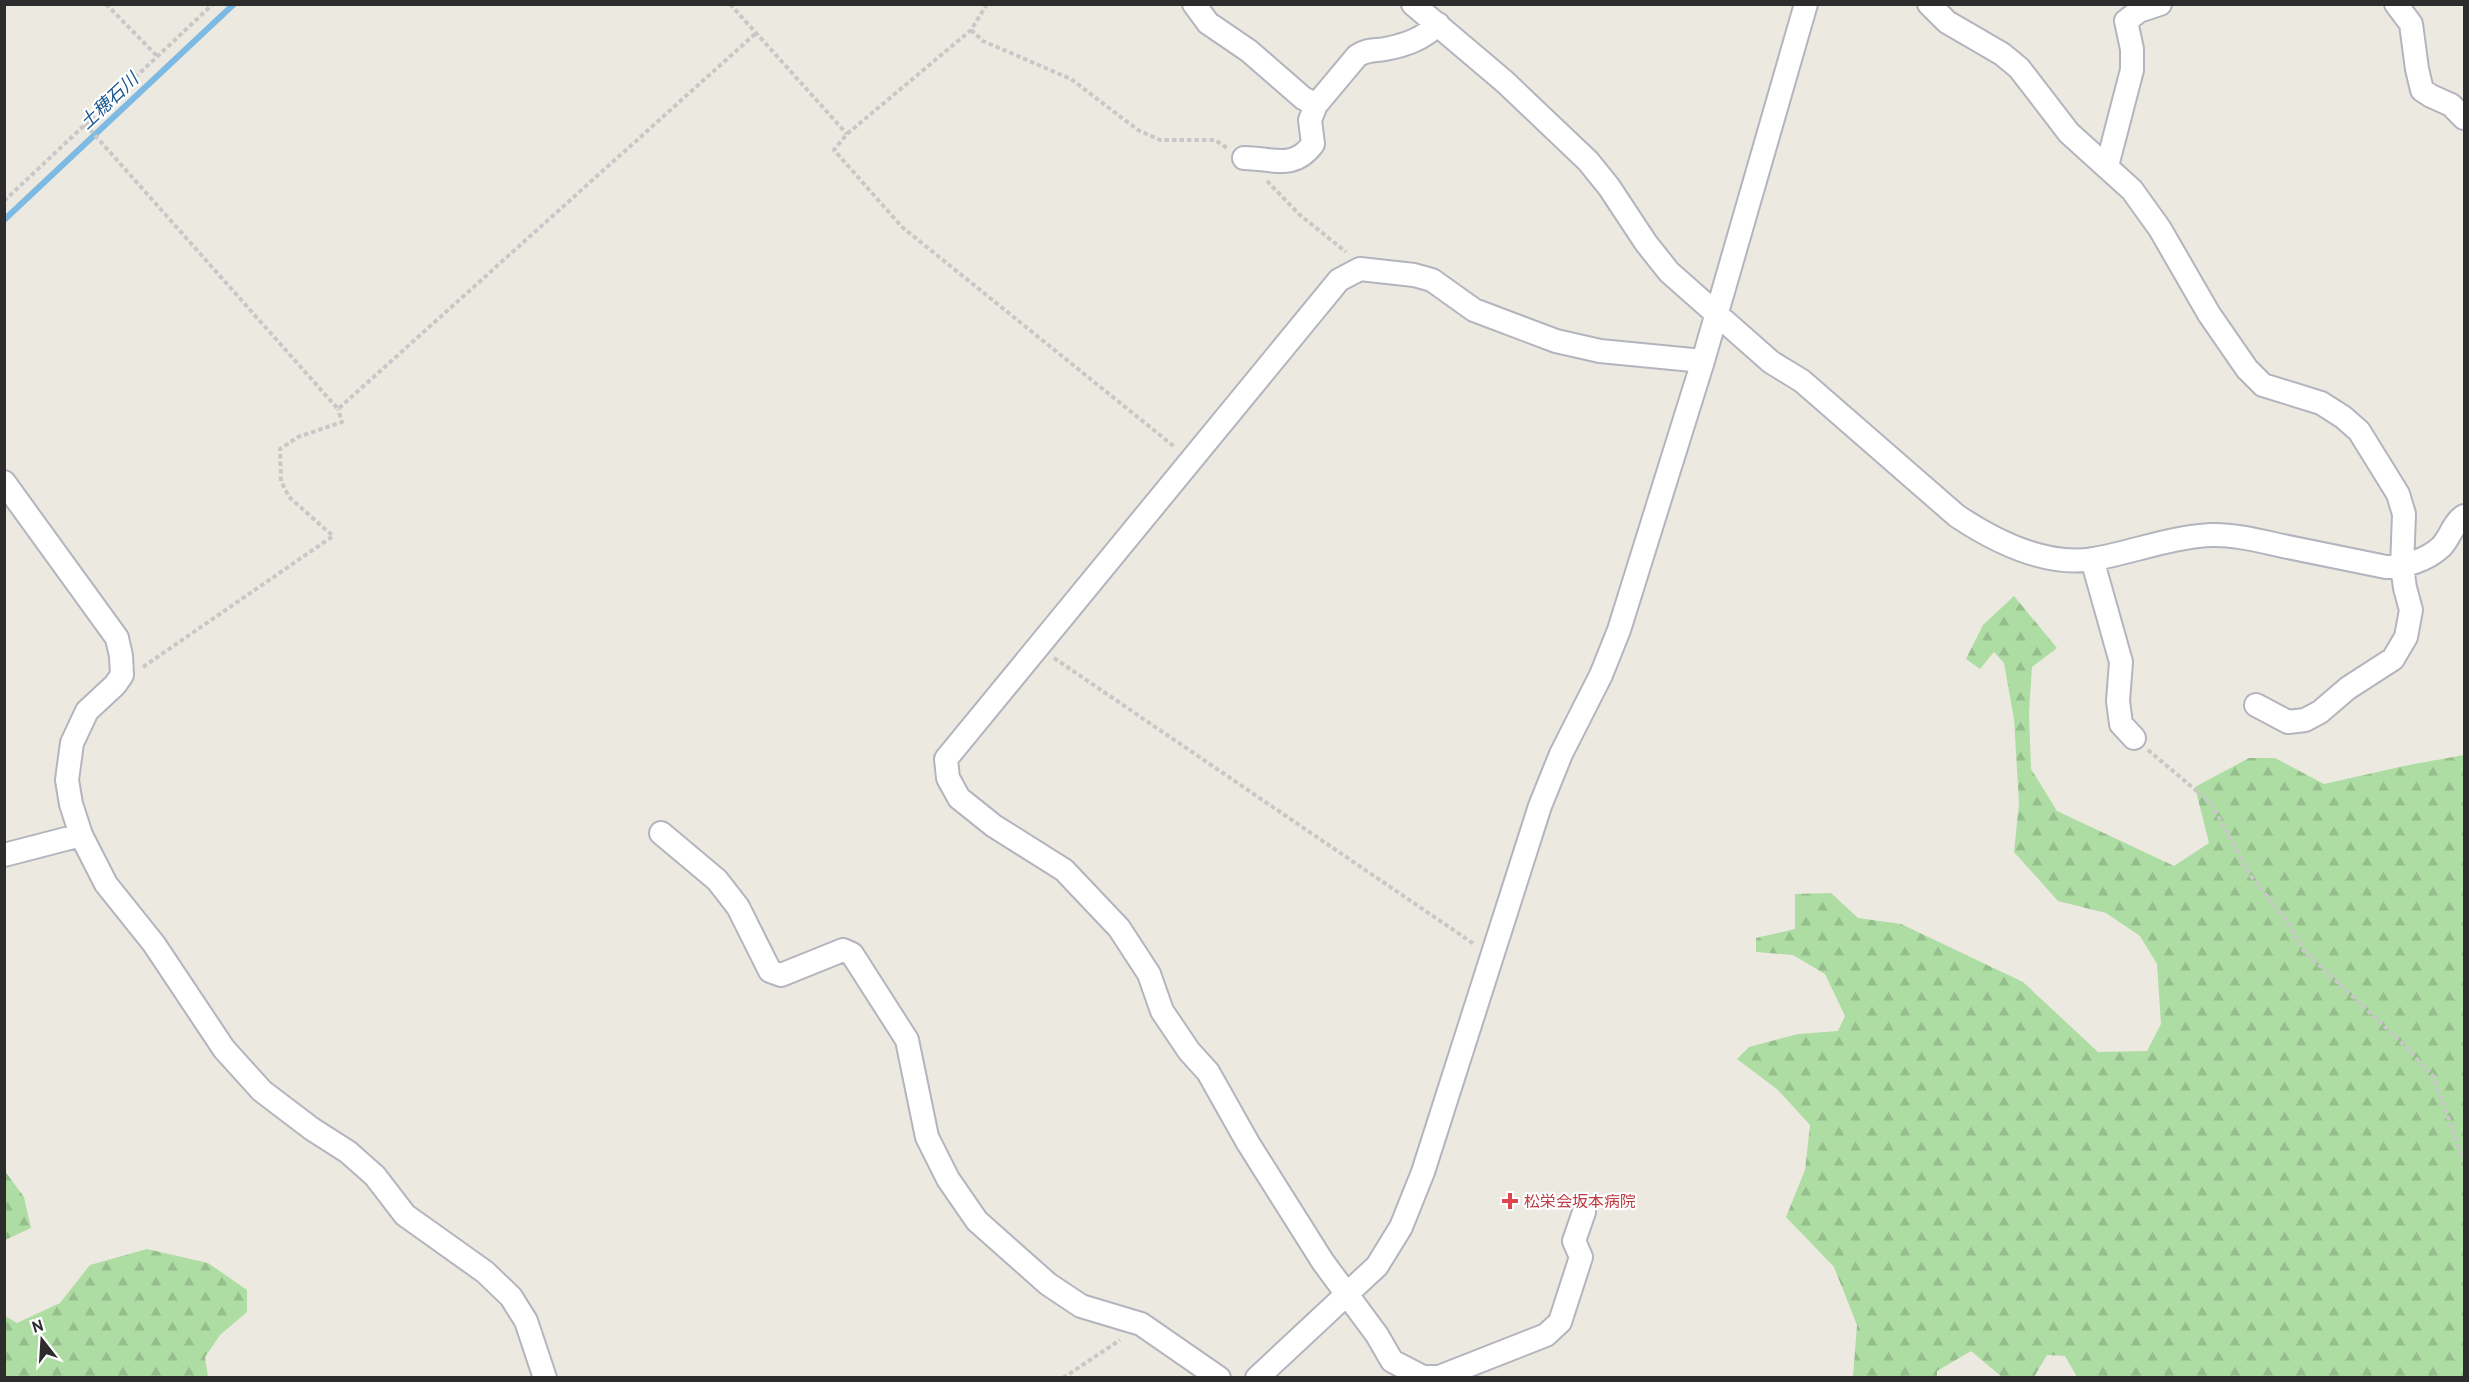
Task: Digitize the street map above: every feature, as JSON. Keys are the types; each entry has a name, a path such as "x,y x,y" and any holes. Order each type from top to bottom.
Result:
{"street":[{"path":"1194,4 1208,23 1249,51 1303,98 1316,105"},
{"path":"1413,4 1505,82 1588,161 1610,188 1646,243 1669,272 1771,362 1802,381 1957,516 1985,535 2035,555 2065,560 2092,560 2162,543 2211,535 2252,539 2377,565 2402,567 2440,548 2459,519 2464,516"},
{"path":"1260,1375 1377,1266 1401,1227 1423,1172 1540,806 1561,754 1601,675 1619,630 1717,315 1806,4"},
{"path":"1929,4 1947,22 2002,54 2019,68 2069,133 2132,190 2160,229 2209,314 2247,369 2263,385 2321,403 2343,417 2359,431 2398,494 2404,514 2402,567 2405,588 2412,610 2406,638 2393,659 2348,688 2320,712 2305,720 2288,722 2256,705"},
{"path":"2107,166 2132,70 2132,49 2126,21 2139,11 2160,4"},
{"path":"2396,4 2411,24 2422,90 2451,105 2464,117"},
{"path":"1244,158 1261,158 1275,163 1306,153 1313,144 1310,120 1316,105 1357,56 1365,50 1383,50 1413,42 1428,34 1438,24"},
{"path":"1584,1212 1574,1241 1581,1257 1560,1322 1546,1335 1439,1377 1423,1377 1392,1361 1377,1335 1323,1262 1248,1143 1208,1072 1189,1051 1161,1011 1149,974 1119,928 1064,870 994,826 959,798 948,778 946,759 1339,280 1360,269 1414,275 1432,280 1474,310 1556,341 1600,351 1703,361"},
{"path":"4,482 117,638 122,675 115,685 87,711 72,743 67,780 71,804 81,835 106,884 154,944 224,1049 262,1091 312,1129 348,1152 375,1176 405,1215 485,1272 511,1297 526,1321 545,1377"},
{"path":"2092,560 2121,662 2118,701 2121,724 2134,738"},
{"path":"661,833 717,880 738,907 770,971 781,975 843,951 852,954 907,1040 927,1137 948,1179 976,1221 1048,1284 1081,1306 1142,1324 1219,1377"},
{"path":"4,855 81,835"}],"path":[{"path":"106,4 158,56"},
{"path":"4,201 213,4"},
{"path":"730,4 847,135"},
{"path":"987,4 971,30 847,135 834,150 902,227 1191,460"},
{"path":"971,30 983,41 1071,79 1138,130 1160,140 1215,140 1244,158 1300,215 1352,257 1360,269"},
{"path":"338,410 756,33"},
{"path":"86,124 338,410 342,422 298,438 280,449 281,481 289,497 333,536 143,667 122,675"},
{"path":"1038,647 1476,945 1493,948"},
{"path":"2134,738 2211,803 2221,817 2244,864 2286,920 2303,950 2399,1040 2433,1076 2464,1161"},
{"path":"1063,1377 1142,1324"}],"green space":[{"path":"2014,596 2057,648 2032,667 2029,712 2031,769 2057,811 2174,866 2209,843 2195,787 2249,758 2275,758 2324,784 2464,755 2464,1377 2077,1377 2065,1356 2047,1355 2034,1377 2002,1377 1971,1351 1937,1371 1937,1377 1853,1377 1857,1325 1834,1267 1786,1217 1805,1170 1810,1125 1778,1090 1737,1059 1749,1047 1798,1034 1838,1031 1845,1016 1825,974 1793,955 1756,952 1756,938 1795,929 1795,894 1831,893 1858,918 1901,924 2023,982 2098,1052 2147,1051 2161,1024 2157,964 2140,936 2106,913 2058,901 2014,852 2019,803 2014,719 2004,663 1994,652 1980,669 1966,659 1983,625"},
{"path":"4,1170 24,1197 31,1228 5,1240"},
{"path":"147,1249 208,1263 247,1290 247,1312 220,1335 205,1357 208,1377 5,1377 5,1316 17,1323 60,1303 90,1265"}],"waterway":[{"name":"土穂石川","path":"4,220 234,4"}],"place":[{"name":"松栄会坂本病院","path":"1510,1201"}]}
